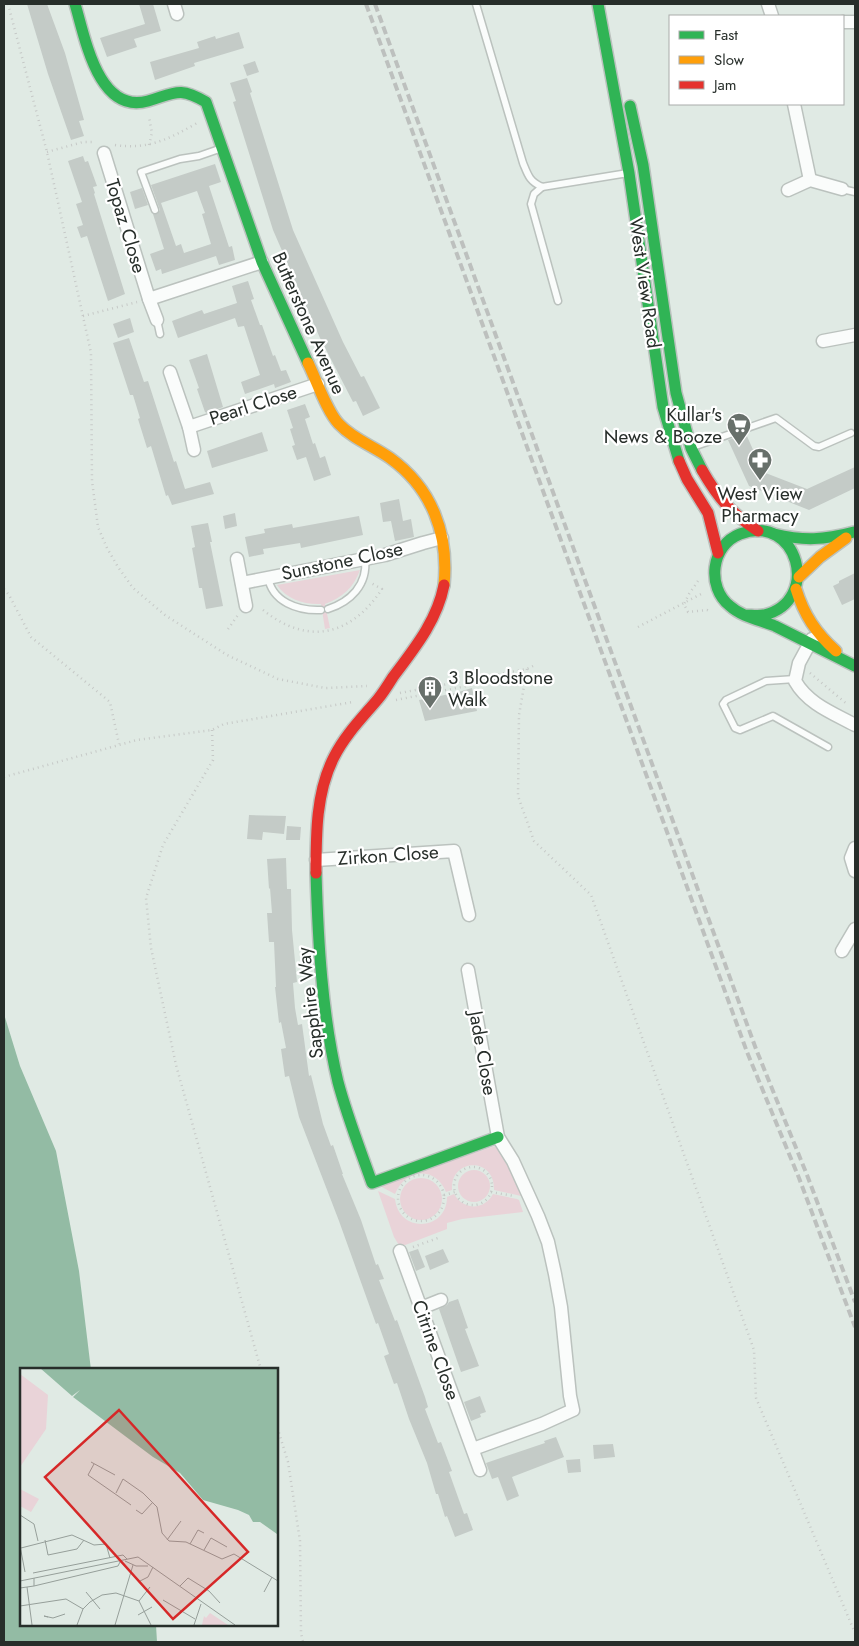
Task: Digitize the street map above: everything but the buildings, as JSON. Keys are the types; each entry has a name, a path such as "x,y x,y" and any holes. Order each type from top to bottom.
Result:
{"street":[{"name":"Butterstone Avenue","path":"75,4 96,72 109,91 125,101 145,102 179,91 194,95 206,102 262,262 334,419 344,431 400,465 417,482 431,504 440,525 446,563 444,588 436,614 424,637 376,701"},
{"name":"West View Road","path":"598,4 629,173 663,407 678,459 687,479 708,513 718,553 713,570 715,585"},
{"path":"608,4 616,42"},
{"name":"West View Road","path":"628,98 643,164 676,393 691,448 711,486 722,502 743,521 780,538 793,551 799,572 796,589 787,603 777,611 762,615 746,615"},
{"path":"794,105 810,180"},
{"name":"Topaz Close","path":"105,147 146,299 157,320"},
{"path":"788,190 810,180 842,189"},
{"name":"Topaz Close","path":"146,299 262,262"},
{"path":"823,341 855,335"},
{"name":"Pearl Close","path":"170,372 194,450"},
{"name":"Pearl Close","path":"188,427 318,384"},
{"path":"718,553 733,537 746,532 764,532 796,540 812,541 829,539 855,532"},
{"path":"799,577 820,557 855,532"},
{"name":"Sunstone Close","path":"242,583 385,555 423,542 442,538"},
{"path":"237,559 242,583 244,608"},
{"path":"715,585 723,600 732,609 771,624 855,666"},
{"path":"796,589 801,606 810,624 845,660"},
{"path":"816,632 799,663 795,679 801,692 810,700 855,725"},
{"name":"Sapphire Way","path":"376,701 348,734 330,765 318,811 316,860 322,977 328,1028 348,1119 372,1183 498,1136"},
{"path":"855,848 852,858 855,871"},
{"name":"Zirkon Close","path":"316,860 454,851 469,915"},
{"path":"842,951 855,929"},
{"name":"Jade Close","path":"468,970 498,1136"},
{"path":"473,1449 542,1424 573,1410 561,1307 548,1242 514,1161 498,1136"},
{"name":"Citrine Close","path":"400,1251 480,1470"},
{"path":"421,1308 441,1300"}],"lane":[{"path":"476,4 528,175 533,183 542,186 629,173"},
{"path":"155,210 141,172 180,159 199,156 223,147"},
{"path":"542,186 534,194 531,204 558,301"},
{"path":"842,189 855,192"},
{"path":"157,320 160,334"},
{"path":"691,448 776,418 814,446 819,446 850,433"},
{"path":"268,577 269,584 275,594 291,606 309,611 324,610 340,605 353,596 364,579 365,559"},
{"path":"795,679 766,681 726,700 723,704 735,728 740,730 773,716 828,746"}],"path":[{"path":"8,4 47,152 91,353 92,480 98,527 118,567 133,588 165,615 227,655 278,679 325,688 371,686"},
{"path":"149,115 152,133 149,145"},
{"path":"47,152 83,142 105,147 149,145 171,138 202,119"},
{"path":"83,316 146,299"},
{"path":"638,627 684,604 715,585"},
{"path":"4,589 31,637 110,702 119,745"},
{"path":"228,629 244,608"},
{"path":"799,663 850,706"},
{"path":"376,701 527,669 533,666"},
{"path":"527,669 519,715 518,796 534,841 591,895 754,1350 756,1398 855,1634"},
{"path":"376,701 502,679"},
{"path":"4,776 137,740 212,730 224,724 361,701"},
{"path":"212,730 213,760 163,845 146,898 151,948 176,1065 260,1368"},
{"path":"472,1167 481,1169 490,1176 492,1181 491,1192 485,1201 472,1205 462,1202 455,1192 454,1184 458,1175 472,1167"},
{"path":"418,1175 432,1178 440,1185 444,1195 444,1203 439,1214 431,1220 424,1222 412,1220 406,1216 398,1204 398,1192 403,1183 418,1175"},
{"path":"444,1195 455,1192"},
{"path":"491,1192 520,1197"},
{"path":"400,1251 438,1238"},
{"path":"278,1430 288,1462 300,1541 301,1633 303,1642"}],"shaded area":[{"path":"360,570 347,591 337,599 325,604 330,628 325,629 321,604 296,600 285,594 277,585"},
{"path":"4,1014 20,1066 56,1151 79,1271 91,1368 20,1368 20,1626 156,1626 157,1642 4,1642"},
{"path":"495,1146 508,1166 521,1196 494,1190 488,1171 473,1165 465,1167 458,1172 453,1179 452,1190 446,1192 435,1177 428,1174 413,1175 406,1179 395,1194 378,1185"},
{"path":"474,1170 486,1174 490,1186 486,1198 474,1202 462,1198 458,1186 462,1174"},
{"path":"417,1178 425,1178 436,1184 442,1199 436,1214 425,1220 417,1220 406,1214 400,1203 400,1195 406,1184"},
{"path":"378,1191 395,1199 398,1210 413,1223 432,1222 439,1217 445,1208 447,1197 454,1194 468,1206 479,1206 489,1200 493,1194 517,1199 523,1212 462,1219 447,1223 447,1229 400,1247 394,1237"}],"railway":[{"path":"366,4 747,1052 799,1178 855,1327"},
{"path":"375,4 756,1049 807,1175 855,1302"}],"traffic: fast":[{"path":"75,4 89,53 96,70 106,85 117,96 131,102 148,101 177,92 189,94 206,102 262,262 308,363"},
{"path":"598,4 629,173 663,407 679,461"},
{"path":"630,106 643,165 676,393 691,448 702,470"},
{"path":"745,615 764,615 782,607 793,593 797,577 796,561 788,546 776,535 760,531 740,534 730,539 723,547 715,567 717,588 722,598 740,613 751,618 775,626 855,666"},
{"path":"774,534 814,539 854,532"},
{"path":"316,873 322,978 328,1031 345,1107 372,1183 498,1137"}],"traffic: slow":[{"path":"308,363 326,404 339,424 350,434 390,458 405,470 427,498 435,514 444,548 444,585"},
{"path":"799,577 820,557 846,538"},
{"path":"796,589 812,623 822,637 836,651"}],"traffic: jam":[{"path":"679,461 687,479 708,513 718,553"},
{"path":"702,470 726,504 740,518 758,531"},
{"path":"316,873 318,814 328,770 338,749 380,697 424,634 436,611 444,585"}],"place":[{"name":"Kullar's News & Booze","path":"739,446"},
{"name":"West View Pharmacy","path":"760,481"},
{"name":"3 Bloodstone Walk","path":"430,709"}]}
